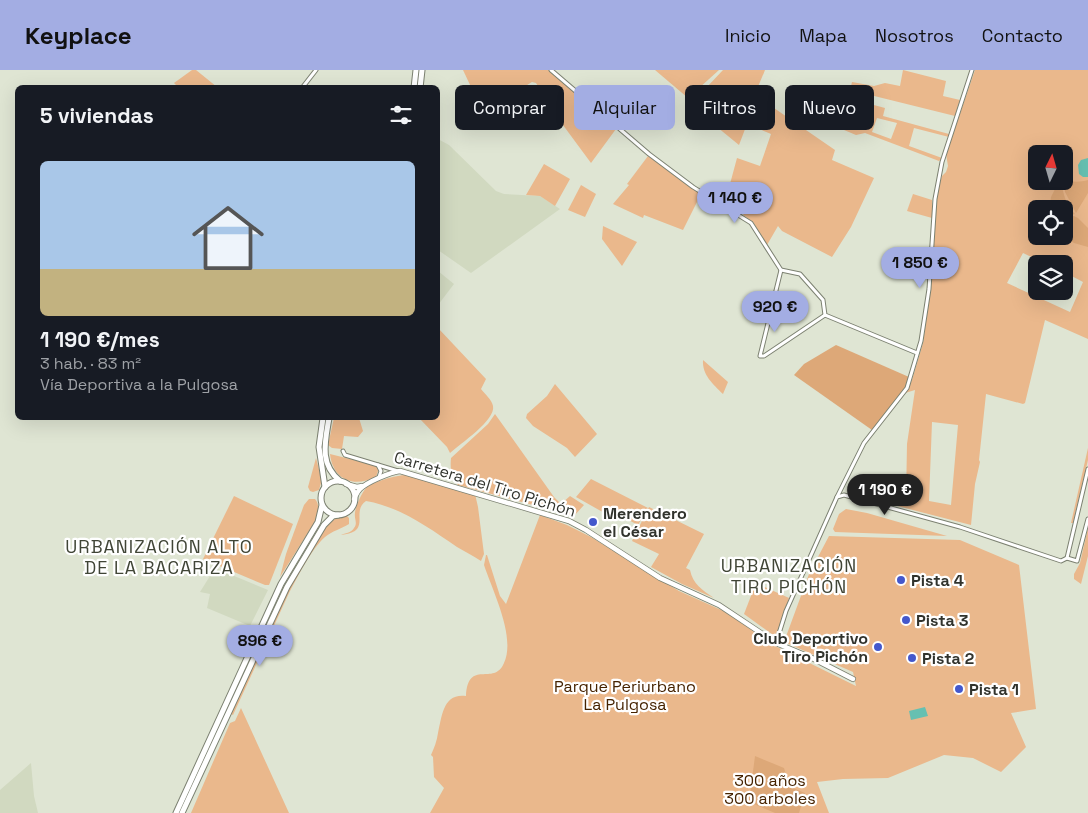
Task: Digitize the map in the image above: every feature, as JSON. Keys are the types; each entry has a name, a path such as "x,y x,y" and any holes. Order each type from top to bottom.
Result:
{"main road":[{"path":"414,85 416,70"},
{"path":"420,85 422,70"},
{"path":"323,420 319,447 325,487"},
{"path":"182,813 286,587 324,525 333,516 349,510 354,499 352,490 329,470 326,456 329,420"},
{"path":"176,813 281,584 318,522 322,505 321,496 325,487 332,482 343,483"},
{"path":"322,505 329,513 338,515"}],"street":[{"path":"304,85 316,70"},
{"path":"551,70 649,154 693,187 751,223 781,270 800,274 823,300 825,316"},
{"path":"776,643 786,611 837,497 864,443 907,388 921,341 929,289 935,200 940,171 972,70"},
{"path":"781,270 760,356 764,356 825,316"},
{"path":"825,316 917,353"},
{"name":"Carretera del Tiro Pichón","path":"343,451 345,455 568,521 586,530 660,578 719,605 776,643 853,678"},
{"path":"376,480 381,472 380,465"},
{"path":"380,465 386,469 386,475"},
{"path":"1067,558 1088,469"},
{"path":"381,472 386,475"},
{"path":"354,499 357,492 364,486 394,472 404,472"},
{"path":"343,483 357,487 364,486"},
{"path":"837,497 844,496 960,527 1062,561 1067,558 1077,561 1088,519"}],"shaded area":[{"path":"440,140 449,145 496,191 504,194 540,196 560,209 471,273 440,251"},
{"path":"440,273 454,284 440,302"},
{"path":"215,568 268,590 250,626 207,608 210,594 200,592"},
{"path":"31,763 34,796 38,813 0,813 0,790"}],"green space":[{"path":"192,70 196,70 215,85 176,85 174,83"},
{"path":"463,70 549,70 574,92 574,130 615,130 591,163 564,126 564,85 537,85 532,82 527,85 470,85"},
{"path":"655,70 719,70 702,85 685,85 685,95 675,85"},
{"path":"723,70 765,70 759,85 709,85"},
{"path":"903,70 946,81 943,96 960,100 955,116 874,96 874,86 885,83 900,86"},
{"path":"975,70 1088,70 1088,339 1045,320 1025,403 986,394 980,462 975,484 971,525 882,502 906,499 907,444 915,390 905,393 912,380 923,343 931,284 936,200 942,176 948,166 946,154","holes":["932,422 958,425 951,505 929,501"]},
{"path":"852,82 868,85 851,85"},
{"path":"874,105 885,108 883,116 949,134 949,137 914,128 909,146 942,158 939,161 865,133 856,135 844,130 873,130 872,132 891,139 897,123 877,118 874,126"},
{"path":"775,109 785,116 785,130 806,130 835,150 832,160 874,178 851,227 832,257 782,231 778,226 767,245 753,222 743,215 759,197 730,184 737,158 760,166 771,134 761,130 775,130"},
{"path":"721,130 745,130 739,145"},
{"path":"648,156 701,194 683,230 644,215 643,218 613,204 629,185 627,184"},
{"path":"544,164 570,179 555,206 540,196 526,195"},
{"path":"1088,180 1088,193 1076,213 1073,207 1073,200 1069,200 1065,190 1073,190 1073,182"},
{"path":"581,185 596,194 585,217 568,210"},
{"path":"1054,190 1063,190 1066,200 1050,200"},
{"path":"913,194 932,200 932,218 907,211"},
{"path":"1073,216 1078,218 1088,228 1088,247 1073,242"},
{"path":"603,226 637,242 622,266 602,239"},
{"path":"440,330 486,379 481,389 490,399 493,406 489,418 469,438 450,453 447,447 421,420 440,420"},
{"path":"836,345 909,377 906,387 872,430 794,375 804,364"},
{"path":"703,360 728,382 723,394 706,375"},
{"path":"555,384 597,434 575,457 567,448 533,426 526,418 527,414 547,396"},
{"path":"495,414 554,497 561,504 570,496 584,505 574,516 458,485 452,473 451,458 488,424"},
{"path":"334,420 360,420 363,431 358,437 344,436 342,449 332,448 328,445"},
{"path":"1088,448 1088,460 1073,523 1071,523"},
{"path":"330,454 378,466 376,477 360,482 340,476 335,470"},
{"path":"316,458 321,483 319,490 313,492 308,487"},
{"path":"406,475 475,494 484,554 481,561 403,513 366,501 360,511 359,526 351,533 341,535 351,531 355,526 356,508 366,488 385,479"},
{"path":"591,479 648,508 638,525 621,516 615,519 576,497"},
{"path":"234,496 293,524 269,585 203,559"},
{"path":"309,499 315,499 318,503 316,520 280,577 286,554 304,505"},
{"path":"649,507 704,534 686,568 690,570 693,579 699,586 714,598 682,584 651,567 659,554 632,541"},
{"path":"846,509 867,513 947,536 835,532 833,529 839,514"},
{"path":"346,515 349,518 349,524 325,537 305,563 289,593 233,715 231,714 293,580 328,524"},
{"name":"Parque Periurbano La Pulgosa","path":"540,515 567,525 591,537 679,591 728,613 771,644 856,686 853,672 784,642 809,574 829,536 960,540 1019,565 1036,709 1011,713 1026,747 1001,772 973,758 944,755 888,778 843,779 817,782 829,813 430,813 444,788 434,777 433,757 431,755 445,707 452,698 466,696 471,678 476,675 494,673 500,670 507,652 502,614 484,565 486,555 500,596 506,604"},
{"path":"1088,528 1088,556 1081,584 1074,579 1074,574 1080,563"},
{"path":"756,583 789,598 776,637 744,614"},
{"path":"241,708 289,813 191,813 230,723 235,721"},
{"name":"300 años 300 arboles","path":"755,756 784,768 790,787 805,793 799,813 775,813 749,802"}],"water":[{"path":"1088,158 1088,177 1083,177 1079,174 1078,165 1081,160"},
{"path":"925,707 928,716 911,720 909,711"}],"place":[{"name":"Merendero el César","path":"593,522"},
{"name":"Pista 4","path":"901,580"},
{"name":"Pista 3","path":"906,620"},
{"name":"Club Deportivo Tiro Pichón","path":"878,647"},
{"name":"Pista 2","path":"912,658"},
{"name":"Pista 1","path":"959,689"}],"district":[{"name":"URBANIZACIÓN ALTO DE LA BACARIZA","path":"159,556"},
{"name":"URBANIZACIÓN TIRO PICHÓN","path":"789,575"}]}
